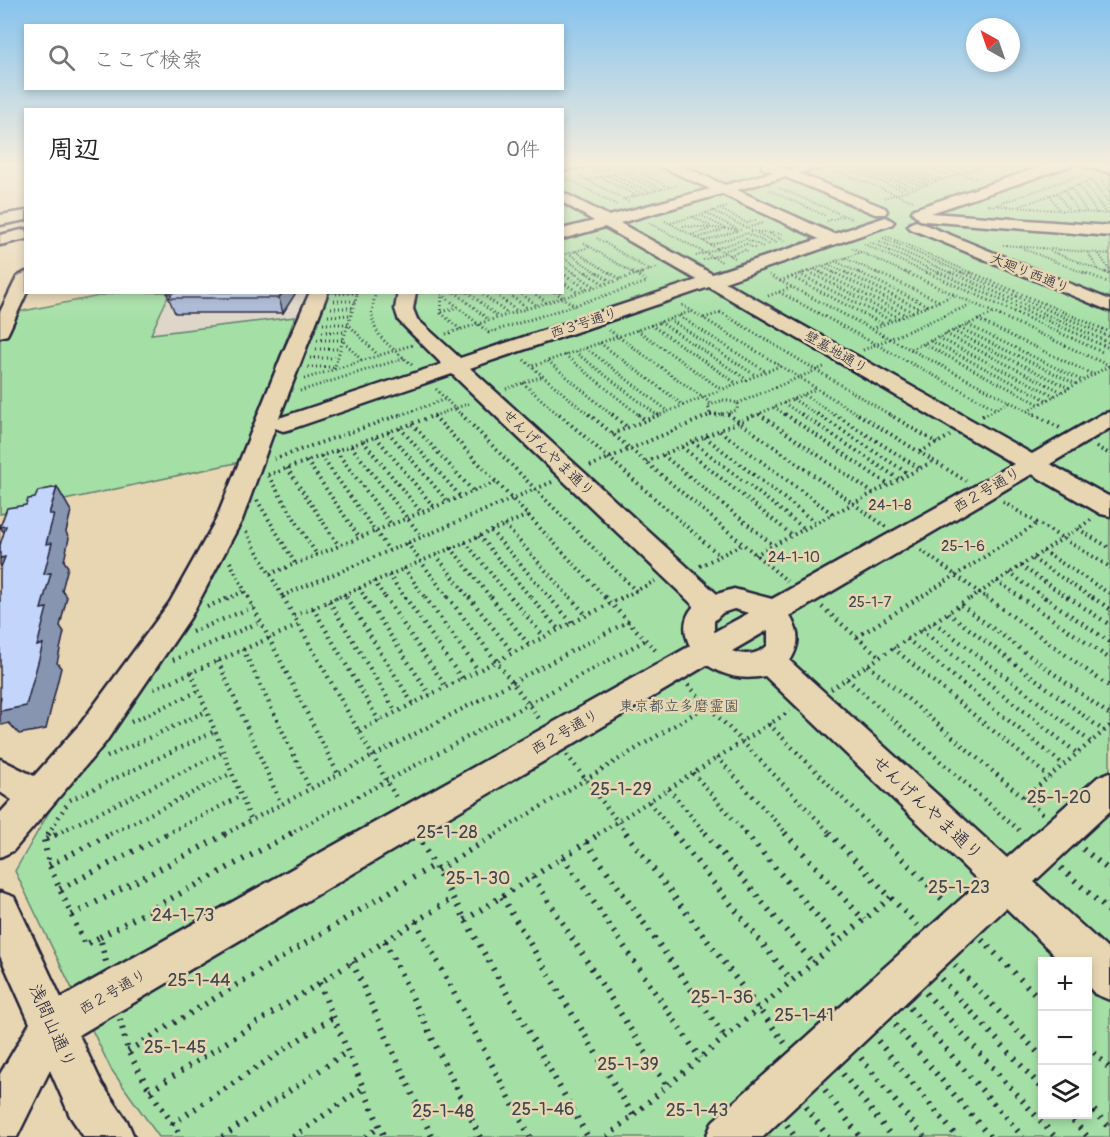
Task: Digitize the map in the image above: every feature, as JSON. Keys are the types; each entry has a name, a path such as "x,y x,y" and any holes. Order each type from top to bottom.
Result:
{"street":[{"path":"0,220 20,216"},
{"name":"壁墓地通り","path":"597,216 1032,464 1106,511"},
{"path":"570,232 628,216"},
{"path":"781,216 841,243"},
{"name":"西３号通り","path":"283,424 711,281 841,243 900,216"},
{"name":"大廻り西通り","path":"905,216 1005,252 1096,296 1110,306"},
{"path":"913,216 1110,236"},
{"path":"1034,228 1110,231"},
{"path":"0,240 24,234"},
{"path":"0,331 24,281"},
{"name":"せんげんやま通り","path":"407,294 404,309 406,317 711,605"},
{"path":"0,839 54,798 93,734 180,610 229,520 292,355 324,302"},
{"name":"西２号通り","path":"52,1027 1032,464 1106,430"},
{"path":"0,535 0,542"},
{"path":"727,600 747,601 771,613 780,622 784,633 784,644 780,654 770,662 758,666 738,666 717,658 707,650 697,631 702,613 711,605 727,600"},
{"name":"せんげんやま通り","path":"770,662 1110,979"},
{"path":"0,774 54,798"},
{"path":"729,1137 1110,788"},
{"name":"浅間山通り","path":"0,911 86,1100 111,1137"},
{"path":"0,1122 27,1067 52,1027"}],"path":[{"path":"655,216 739,260"},
{"path":"670,224 695,216"},
{"path":"701,216 727,229"},
{"path":"712,216 775,247"},
{"path":"723,216 747,228"},
{"path":"714,223 734,216"},
{"path":"734,216 747,223"},
{"path":"799,224 826,216"},
{"path":"844,216 855,220"},
{"path":"903,216 963,269 1110,334"},
{"path":"903,216 959,271 1110,334"},
{"path":"692,217 714,228"},
{"path":"685,219 700,227"},
{"path":"676,222 683,225 741,230"},
{"path":"677,227 683,225"},
{"path":"685,231 700,227"},
{"path":"691,235 714,228"},
{"path":"697,238 727,229"},
{"path":"704,241 741,230"},
{"path":"753,231 782,245"},
{"path":"570,232 590,247 654,286"},
{"path":"570,232 650,270"},
{"path":"714,233 733,243"},
{"path":"745,257 747,233"},
{"path":"710,245 747,233"},
{"path":"873,238 1110,343"},
{"path":"695,256 746,239"},
{"path":"764,242 771,240"},
{"path":"867,241 1109,348"},
{"path":"841,243 1110,366"},
{"path":"861,243 1102,352"},
{"path":"702,260 746,244"},
{"path":"564,255 590,247"},
{"path":"1044,249 1110,273"},
{"path":"1005,252 1044,249 1110,254"},
{"path":"730,255 745,250"},
{"path":"1067,250 1072,260"},
{"path":"575,251 621,279"},
{"path":"1078,251 1085,264"},
{"path":"780,281 861,252"},
{"path":"1005,252 1110,283"},
{"path":"1088,252 1099,270"},
{"path":"568,253 612,282"},
{"path":"1099,253 1110,273"},
{"path":"564,257 604,285"},
{"path":"845,258 939,301"},
{"path":"835,261 928,306"},
{"path":"828,264 920,309"},
{"path":"564,266 596,287"},
{"path":"821,266 913,312"},
{"path":"440,336 660,267"},
{"path":"814,269 906,315"},
{"path":"928,283 963,269"},
{"path":"759,270 1064,430 1055,434"},
{"path":"807,271 899,318"},
{"path":"564,274 588,290"},
{"path":"800,274 891,321"},
{"path":"792,277 884,324"},
{"path":"488,333 647,282"},
{"path":"564,283 578,293"},
{"path":"768,296 792,287"},
{"path":"779,292 996,409"},
{"path":"324,302 354,294"},
{"path":"334,368 358,294"},
{"path":"375,294 371,311 372,322 396,350 636,591"},
{"path":"441,312 442,294"},
{"path":"443,294 495,338"},
{"path":"457,294 489,321"},
{"path":"470,294 499,318"},
{"path":"482,294 508,315"},
{"path":"496,294 518,312"},
{"path":"508,294 527,309"},
{"path":"522,294 537,306"},
{"path":"536,294 547,303"},
{"path":"558,294 581,310"},
{"path":"872,329 954,295"},
{"path":"673,299 969,484 960,489"},
{"path":"324,302 355,301"},
{"path":"324,302 353,308"},
{"path":"324,302 351,315"},
{"path":"1008,320 1039,306"},
{"path":"441,312 458,307"},
{"path":"703,318 731,309"},
{"path":"532,367 692,311"},
{"path":"441,312 461,330"},
{"path":"720,312 937,443"},
{"path":"911,350 994,313"},
{"path":"679,316 766,371"},
{"path":"669,319 756,375"},
{"path":"978,320 1094,375"},
{"path":"660,322 747,379"},
{"path":"318,324 348,324 378,356"},
{"path":"600,324 712,404"},
{"path":"968,325 1083,381"},
{"path":"651,326 737,383"},
{"path":"960,328 1076,384"},
{"path":"637,330 722,389"},
{"path":"953,331 1069,388"},
{"path":"315,332 346,332"},
{"path":"946,334 1062,392"},
{"path":"939,338 1055,396"},
{"path":"312,340 343,340 362,361"},
{"path":"931,341 1047,400"},
{"path":"298,381 418,343"},
{"path":"600,343 683,405"},
{"path":"924,344 1039,404"},
{"path":"586,348 669,411"},
{"path":"1091,358 1109,348"},
{"path":"309,349 340,349"},
{"path":"575,352 657,416"},
{"path":"565,355 646,420"},
{"path":"306,358 337,357"},
{"path":"296,387 293,393 405,358"},
{"path":"524,359 792,585"},
{"path":"548,361 628,428"},
{"path":"612,434 780,366"},
{"path":"1027,411 1110,366"},
{"path":"303,367 334,368"},
{"path":"498,392 543,376"},
{"path":"523,383 720,556"},
{"path":"646,462 817,389"},
{"path":"804,394 920,468"},
{"path":"283,424 270,460 446,399"},
{"path":"793,399 909,474"},
{"path":"267,476 478,400"},
{"path":"282,596 710,415 728,414 737,410 738,403 723,400 712,404 708,406 710,415"},
{"path":"981,417 1010,402"},
{"path":"784,403 899,479"},
{"path":"774,407 889,485"},
{"path":"728,414 889,530 880,535"},
{"path":"759,414 873,493"},
{"path":"412,424 473,491"},
{"path":"400,428 460,496"},
{"path":"720,430 833,514"},
{"path":"1106,430 1093,446 1110,454"},
{"path":"388,432 447,501"},
{"path":"919,452 952,435"},
{"path":"376,437 434,507"},
{"path":"704,437 816,523"},
{"path":"363,441 421,512"},
{"path":"693,442 805,529"},
{"path":"351,446 422,537"},
{"path":"682,447 792,535"},
{"path":"336,451 391,524"},
{"path":"663,455 773,545"},
{"path":"321,456 389,551"},
{"path":"307,461 359,537"},
{"path":"755,555 934,461"},
{"path":"287,468 339,546"},
{"path":"267,469 264,477 267,476 317,555"},
{"path":"270,574 496,482"},
{"path":"1006,494 998,498 1110,567"},
{"path":"251,507 255,497 295,564"},
{"path":"827,692 1106,511"},
{"path":"294,616 528,515"},
{"path":"856,637 1038,523"},
{"path":"505,525 587,616"},
{"path":"238,536 243,526"},
{"path":"1078,529 1110,548"},
{"path":"491,531 572,623"},
{"path":"478,536 559,630"},
{"path":"465,542 544,638"},
{"path":"407,543 758,1009"},
{"path":"692,570 743,544"},
{"path":"915,546 1110,687"},
{"path":"451,548 529,645"},
{"path":"1043,551 1110,594"},
{"path":"436,555 513,653"},
{"path":"222,565 227,556 338,774"},
{"path":"1032,558 1110,609"},
{"path":"1021,566 1110,625"},
{"path":"404,568 478,670"},
{"path":"1009,573 1110,642"},
{"path":"389,575 462,679"},
{"path":"359,731 662,578"},
{"path":"374,581 446,687"},
{"path":"997,581 1110,659"},
{"path":"359,588 430,695"},
{"path":"197,611 245,591"},
{"path":"344,594 413,704"},
{"path":"329,601 396,712"},
{"path":"817,603 880,657"},
{"path":"961,605 1110,715"},
{"path":"190,633 253,607"},
{"path":"313,608 379,721"},
{"path":"948,613 1104,731"},
{"path":"72,915 629,621"},
{"path":"170,661 260,622"},
{"path":"934,622 1091,742"},
{"path":"150,691 299,625"},
{"path":"921,630 1077,753"},
{"path":"907,639 1064,765"},
{"path":"54,798 44,840 50,865 85,945 646,640"},
{"path":"893,648 1049,777"},
{"path":"243,649 310,789"},
{"path":"218,661 281,804"},
{"path":"868,665 1024,798 1052,841 1110,912"},
{"path":"191,672 251,820"},
{"path":"847,678 1052,841 1110,871"},
{"path":"127,724 199,692"},
{"path":"128,1051 586,780 708,705"},
{"path":"465,920 796,707"},
{"path":"105,758 207,711"},
{"path":"769,724 924,1137"},
{"path":"1024,798 1110,726"},
{"path":"54,798 215,731"},
{"path":"44,840 223,752"},
{"path":"717,757 864,920"},
{"path":"50,865 232,773"},
{"path":"693,773 839,941"},
{"path":"669,789 813,963"},
{"path":"54,798 76,790"},
{"path":"60,890 241,796"},
{"path":"649,802 792,981"},
{"path":"586,842 725,1037"},
{"path":"563,857 700,1058"},
{"path":"533,877 667,1086"},
{"path":"502,897 633,1115"},
{"path":"607,1137 891,897"},
{"path":"150,1091 453,898"},
{"path":"416,921 530,1137"},
{"path":"100,937 128,1051 150,1091 182,1137"},
{"path":"385,941 480,1137"},
{"path":"352,962 432,1137"},
{"path":"319,983 384,1137"},
{"path":"758,1009 875,1002 1038,1001"},
{"path":"875,1002 1038,1056"},
{"path":"875,1002 1038,1086"},
{"path":"860,1137 875,1002"},
{"path":"875,1002 892,1137"},
{"path":"875,1002 957,1137"},
{"path":"875,1002 990,1137"},
{"path":"875,1002 1023,1137"},
{"path":"875,1002 1055,1137"},
{"path":"172,1124 333,1017"},
{"path":"1092,1050 1110,1069"},
{"path":"222,1137 348,1051"},
{"path":"293,1137 363,1088"},
{"path":"1092,1108 1110,1128"},
{"path":"1072,1119 1088,1137"},
{"path":"366,1137 379,1127"}],"shaded area":[{"path":"170,294 308,294 296,317 151,333"}],"green space":[{"name":"東京都立多磨霊園","path":"564,216 1110,216 1110,1137 159,1137 111,1069 15,871 60,793 183,619 326,294 564,294"},
{"path":"110,294 169,294 151,334 295,317 240,462 0,514 0,341 13,313"}],"building":[{"path":"172,294 282,294 279,298 169,298"},
{"path":"57,487 49,514 54,514 46,544 52,543 44,574 51,573 41,609 47,608 37,646 43,644 26,706 0,711 0,570 5,557 0,558 0,545 6,526 0,527 7,508 26,505 28,499 35,498 38,491"}],"park label":[{"name":"24-1-8","path":"890,505"},
{"name":"25-1-6","path":"963,546"},
{"name":"24-1-10","path":"794,557"},
{"name":"25-1-7","path":"870,602"},
{"name":"25-1-29","path":"621,789"},
{"name":"25-1-20","path":"1059,797"},
{"name":"25-1-28","path":"447,832"},
{"name":"25-1-30","path":"478,878"},
{"name":"25-1-23","path":"959,887"},
{"name":"24-1-73","path":"183,915"},
{"name":"25-1-44","path":"199,980"},
{"name":"25-1-36","path":"722,997"},
{"name":"25-1-41","path":"804,1015"},
{"name":"25-1-45","path":"175,1047"},
{"name":"25-1-39","path":"628,1064"},
{"name":"25-1-46","path":"543,1109"},
{"name":"25-1-43","path":"697,1110"},
{"name":"25-1-48","path":"443,1111"}]}
